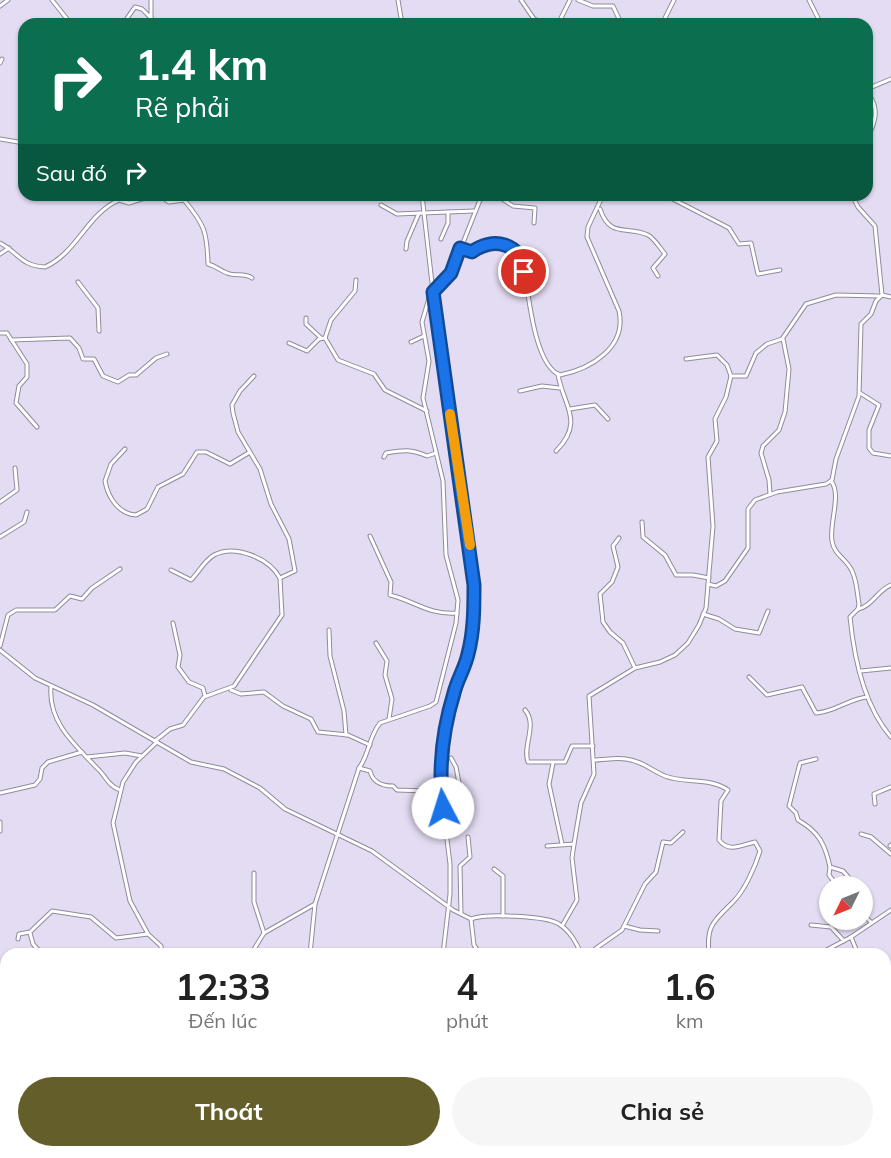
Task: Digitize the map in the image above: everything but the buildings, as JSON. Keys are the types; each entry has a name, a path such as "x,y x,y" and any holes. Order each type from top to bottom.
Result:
{"street":[{"path":"0,6 8,0"},
{"path":"51,0 65,18"},
{"path":"151,0 151,18"},
{"path":"398,0 401,18"},
{"path":"521,0 533,18"},
{"path":"561,18 570,0"},
{"path":"578,0 592,6 613,6 619,18"},
{"path":"665,18 674,0"},
{"path":"809,0 817,18"},
{"path":"127,18 135,7 142,9 151,18"},
{"path":"873,87 891,79"},
{"path":"886,81 891,86"},
{"path":"873,106 876,114 873,122"},
{"path":"0,139 18,142"},
{"path":"0,243 9,248 27,265 45,267 62,256 101,211 116,201"},
{"path":"185,201 200,219 208,241 208,264 217,266 228,273 247,274 252,278"},
{"path":"423,201 433,292 474,585 475,616 468,655 454,691 443,734 441,790 450,864 449,907 444,948"},
{"path":"311,948 315,904 359,768 378,725 389,719 430,706 437,699 457,613 457,594 446,555 445,505 422,394 429,369 422,317 433,292 451,273 479,201"},
{"path":"505,201 513,206 535,208 534,223"},
{"path":"558,374 589,367 612,346 620,324 619,311 588,243 588,227 602,201"},
{"path":"677,201 729,228 739,244 751,243 758,274 780,270"},
{"path":"708,584 716,586 725,581 750,543 748,509 755,500 770,494 826,484 831,481 839,450 860,393 861,324 872,314 880,295 875,226 855,201"},
{"path":"381,205 397,214 465,209 474,211"},
{"path":"600,207 606,222 612,227 649,236 662,250 665,256 653,268 658,276"},
{"path":"441,239 448,221 448,212"},
{"path":"406,249 419,213"},
{"path":"460,248 472,252 486,243 494,243 517,253 524,268 533,329 552,369 558,374 559,388"},
{"path":"0,254 9,248"},
{"path":"290,343 307,351 323,338 331,320 355,291 356,280"},
{"path":"78,282 98,308 99,331"},
{"path":"731,376 745,376 761,348 782,339 802,309 811,301 836,295 891,297"},
{"path":"306,318 306,324 323,338 338,360 374,374 385,390 427,411"},
{"path":"0,333 5,332 28,368 26,379 18,387 16,403 37,427"},
{"path":"411,342 424,336"},
{"path":"11,340 70,338 77,345 83,359 94,359 103,376 118,382 129,375 136,375 156,358 167,354"},
{"path":"770,494 769,480 761,453 763,446 780,430 784,412 789,369 782,339"},
{"path":"562,926 578,897 572,858 581,803 593,777 594,760 589,696 635,668 660,662 675,655 692,639 703,614 709,579 714,507 708,457 717,441 715,419 726,397 731,376 727,365 717,355 686,359"},
{"path":"254,376 240,390 232,406 238,432 263,475 277,517 289,539 295,571 280,578"},
{"path":"519,391 542,386 559,388 566,395 570,409 567,437 556,451"},
{"path":"860,393 879,405 869,430 869,448 873,453 891,456"},
{"path":"570,409 595,405 608,419"},
{"path":"125,449 111,464 105,481 111,498 121,512 136,515 147,509 158,487 183,474 197,452 206,452 230,464 250,452"},
{"path":"384,457 386,453 406,450 418,451 427,456 436,453"},
{"path":"0,502 18,488 15,468"},
{"path":"831,481 835,487 836,502 832,517 832,545 853,572 858,609"},
{"path":"0,537 24,522 27,512"},
{"path":"642,522 643,537 665,555 676,575 693,575 709,579"},
{"path":"370,536 391,582 390,595 402,597 416,607 437,614 457,613"},
{"path":"619,538 613,546 618,567 612,582 600,594 602,616 606,627 623,643 635,668"},
{"path":"171,570 191,580 214,555 234,550 269,565 280,578 282,615 231,690"},
{"path":"120,568 92,588 82,599 69,596 55,610 16,610 8,615 0,648 35,678 93,705 191,762 221,768 235,774 260,788 285,809 337,832 398,868 461,914 471,919 502,916 553,921 562,926 577,948"},
{"path":"891,585 881,589 864,608 858,609 850,617 867,697 891,737"},
{"path":"703,614 718,618 735,629 759,633 768,612"},
{"path":"173,623 180,655 178,667 189,682 203,688 205,696"},
{"path":"329,630 330,656 344,711 346,735"},
{"path":"376,643 387,661 385,675 392,699 389,719"},
{"path":"861,671 891,668"},
{"path":"749,677 766,695 802,687 816,713 833,710 851,699 867,697"},
{"path":"51,686 52,704 61,728 111,786 120,790"},
{"path":"161,948 148,934 130,901 114,827 114,811 120,790 130,770 156,742 170,729 183,725 205,696 231,690 241,694 264,692 283,706 311,719 318,732 346,735 370,745"},
{"path":"525,710 531,730 528,736 527,761 537,764 567,761 572,746 593,746"},
{"path":"0,793 35,785 40,779 42,768 48,762 82,752"},
{"path":"87,757 125,753 142,756"},
{"path":"359,768 370,771 372,777 380,784 392,785 397,790 441,790 459,783 456,767 451,758"},
{"path":"594,760 626,759 645,763 664,776 686,781 701,781 728,790 722,801 720,812 719,840 725,846 733,848 755,843 760,851 755,866 733,902 725,906 709,931 709,948"},
{"path":"816,759 799,764 797,783 789,806 796,813 798,820 812,828 821,838 828,853 830,876"},
{"path":"553,763 549,784 562,844"},
{"path":"875,804 873,794 891,787"},
{"path":"0,822 0,831"},
{"path":"597,948 612,940 624,926 645,885 656,872 663,842 671,843 683,832"},
{"path":"861,834 872,837 891,854"},
{"path":"461,914 460,866 470,857 468,837"},
{"path":"547,846 574,844"},
{"path":"830,867 843,871 847,876"},
{"path":"494,869 503,876 502,916"},
{"path":"254,873 254,902 264,933"},
{"path":"255,948 264,933 315,904"},
{"path":"873,921 891,910"},
{"path":"18,939 19,934 30,932 52,911 91,917 116,938 148,934"},
{"path":"471,919 476,948"},
{"path":"624,926 658,931"},
{"path":"811,926 831,927 843,941"},
{"path":"830,948 861,930"},
{"path":"30,932 33,944 37,948"},
{"path":"851,937 856,948"}],"slow traffic":[{"path":"450,414 470,545"}],"route":[{"path":"443,808 440,760 443,734 454,691 468,655 475,616 471,556 433,292 451,273 460,248 472,252 486,243 501,244 517,253 523,262 524,272"}]}
